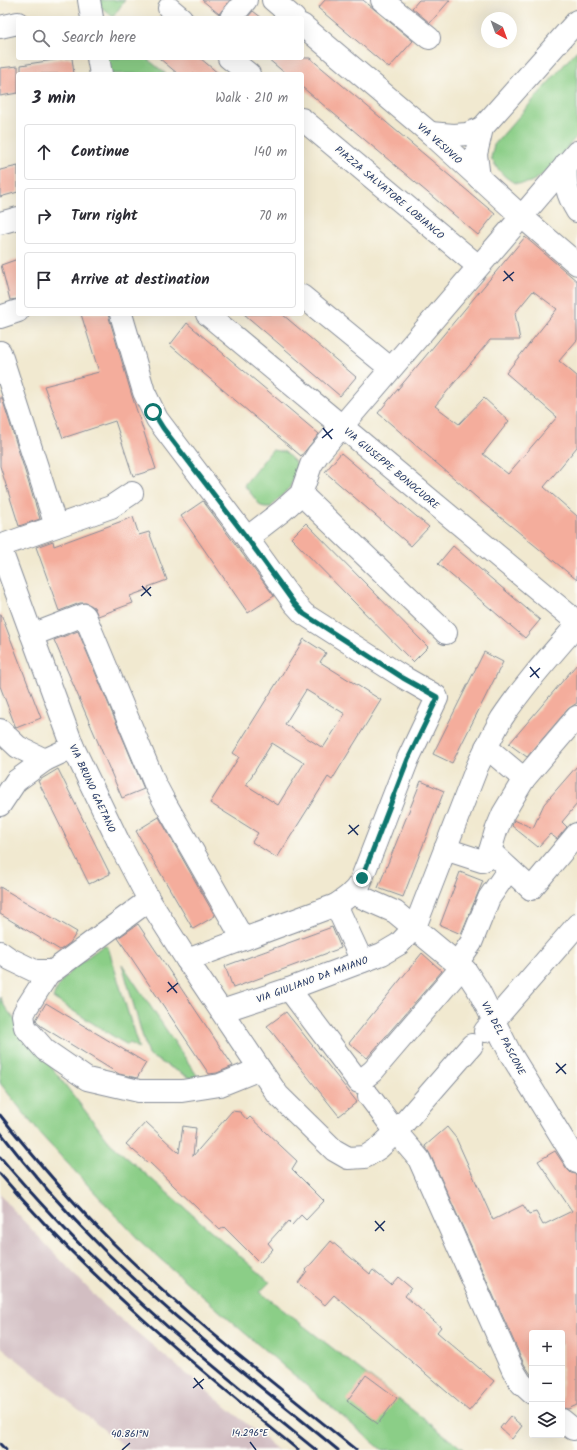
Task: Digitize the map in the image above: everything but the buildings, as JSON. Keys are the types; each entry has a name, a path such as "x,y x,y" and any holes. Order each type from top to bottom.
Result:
{"street":[{"path":"89,0 92,16"},
{"path":"233,16 246,0"},
{"path":"273,0 292,16"},
{"path":"382,0 429,38"},
{"path":"430,133 454,135 467,134 482,128 577,21"},
{"path":"0,27 16,23"},
{"name":"VIA VESUVIO","path":"304,27 430,133 521,216 577,264"},
{"path":"98,60 100,72"},
{"path":"232,60 246,72"},
{"name":"PIAZZA SALVATORE LOBIANCO","path":"304,121 478,266"},
{"path":"479,178 476,154 482,128"},
{"path":"572,158 565,183 572,203 577,211"},
{"path":"247,538 301,494 311,465 341,426 572,158"},
{"path":"0,223 16,219"},
{"path":"304,298 390,368"},
{"path":"0,317 16,312"},
{"path":"122,316 144,392 155,416 294,603 304,614 403,678 436,696 437,698 408,759 360,883 344,899 187,960"},
{"name":"VIA GIUSEPPE BONOCUORE","path":"209,316 577,624"},
{"path":"0,352 56,526"},
{"path":"0,547 111,507 132,493"},
{"path":"301,494 446,633"},
{"name":"VIA BRUNO GAETANO","path":"0,547 6,587 32,635 72,746 120,846 149,900 187,960 222,1011"},
{"path":"32,635 84,615 85,616 158,790 243,939"},
{"name":"VIA GIULIANO DA MAIANO","path":"222,1011 289,989 362,961 393,948 404,939 415,927 477,766 486,747 502,718 525,686 577,624"},
{"path":"445,849 483,861 486,859 501,819 524,779 577,718"},
{"path":"0,730 18,747 45,760"},
{"path":"0,805 16,781 45,760 72,746"},
{"path":"486,747 524,779"},
{"path":"490,851 530,888 532,888 577,834"},
{"path":"289,989 359,1082 373,1071 459,965 474,938 489,898 510,869"},
{"path":"344,899 362,961"},
{"name":"VIA DEL PASCONE","path":"344,899 395,912 415,927 459,965 472,980 482,1033 510,1053 577,1162"},
{"path":"0,952 10,959 35,971 53,971 149,900"},
{"path":"222,1011 278,1095 334,1150 348,1158 365,1157 380,1148 396,1132 577,925"},
{"path":"50,971 26,1007 23,1015 25,1027 45,1050 87,1079 139,1091 182,1091 220,1085 260,1069"},
{"path":"369,1096 396,1132 420,1159 513,1370 521,1383 529,1390"}],"shaded area":[{"path":"0,1194 15,1212 105,1306 278,1450 129,1450 0,1346"}],"green space":[{"path":"95,0 125,0 114,16 95,2"},
{"path":"577,50 577,136 557,160 536,179 525,183 514,182 503,174 491,158 494,145"},
{"path":"103,60 148,60 164,72 105,72"},
{"path":"272,450 285,452 298,465 290,487 271,507 265,507 261,506 244,485"},
{"path":"104,945 108,947 139,1049 130,1043 128,1045 119,1040 53,998 62,981 68,974"},
{"path":"122,964 200,1080 192,1079 148,1055"},
{"path":"0,997 5,1007 110,1143 270,1282 260,1292 464,1450 382,1450 141,1242 42,1136 0,1083"}],"railway":[{"path":"0,1115 68,1196 141,1270 231,1349 356,1450"},
{"path":"0,1132 37,1178 63,1207 132,1277 189,1328 338,1450"},
{"path":"0,1157 58,1222 121,1285 203,1358 316,1450"},
{"path":"0,1174 69,1249 105,1284 181,1352 298,1450"},
{"path":"0,1444 6,1450"}],"route":[{"path":"153,412 163,428 247,538 266,566 304,614 403,678 437,697 408,759 362,878"}]}
